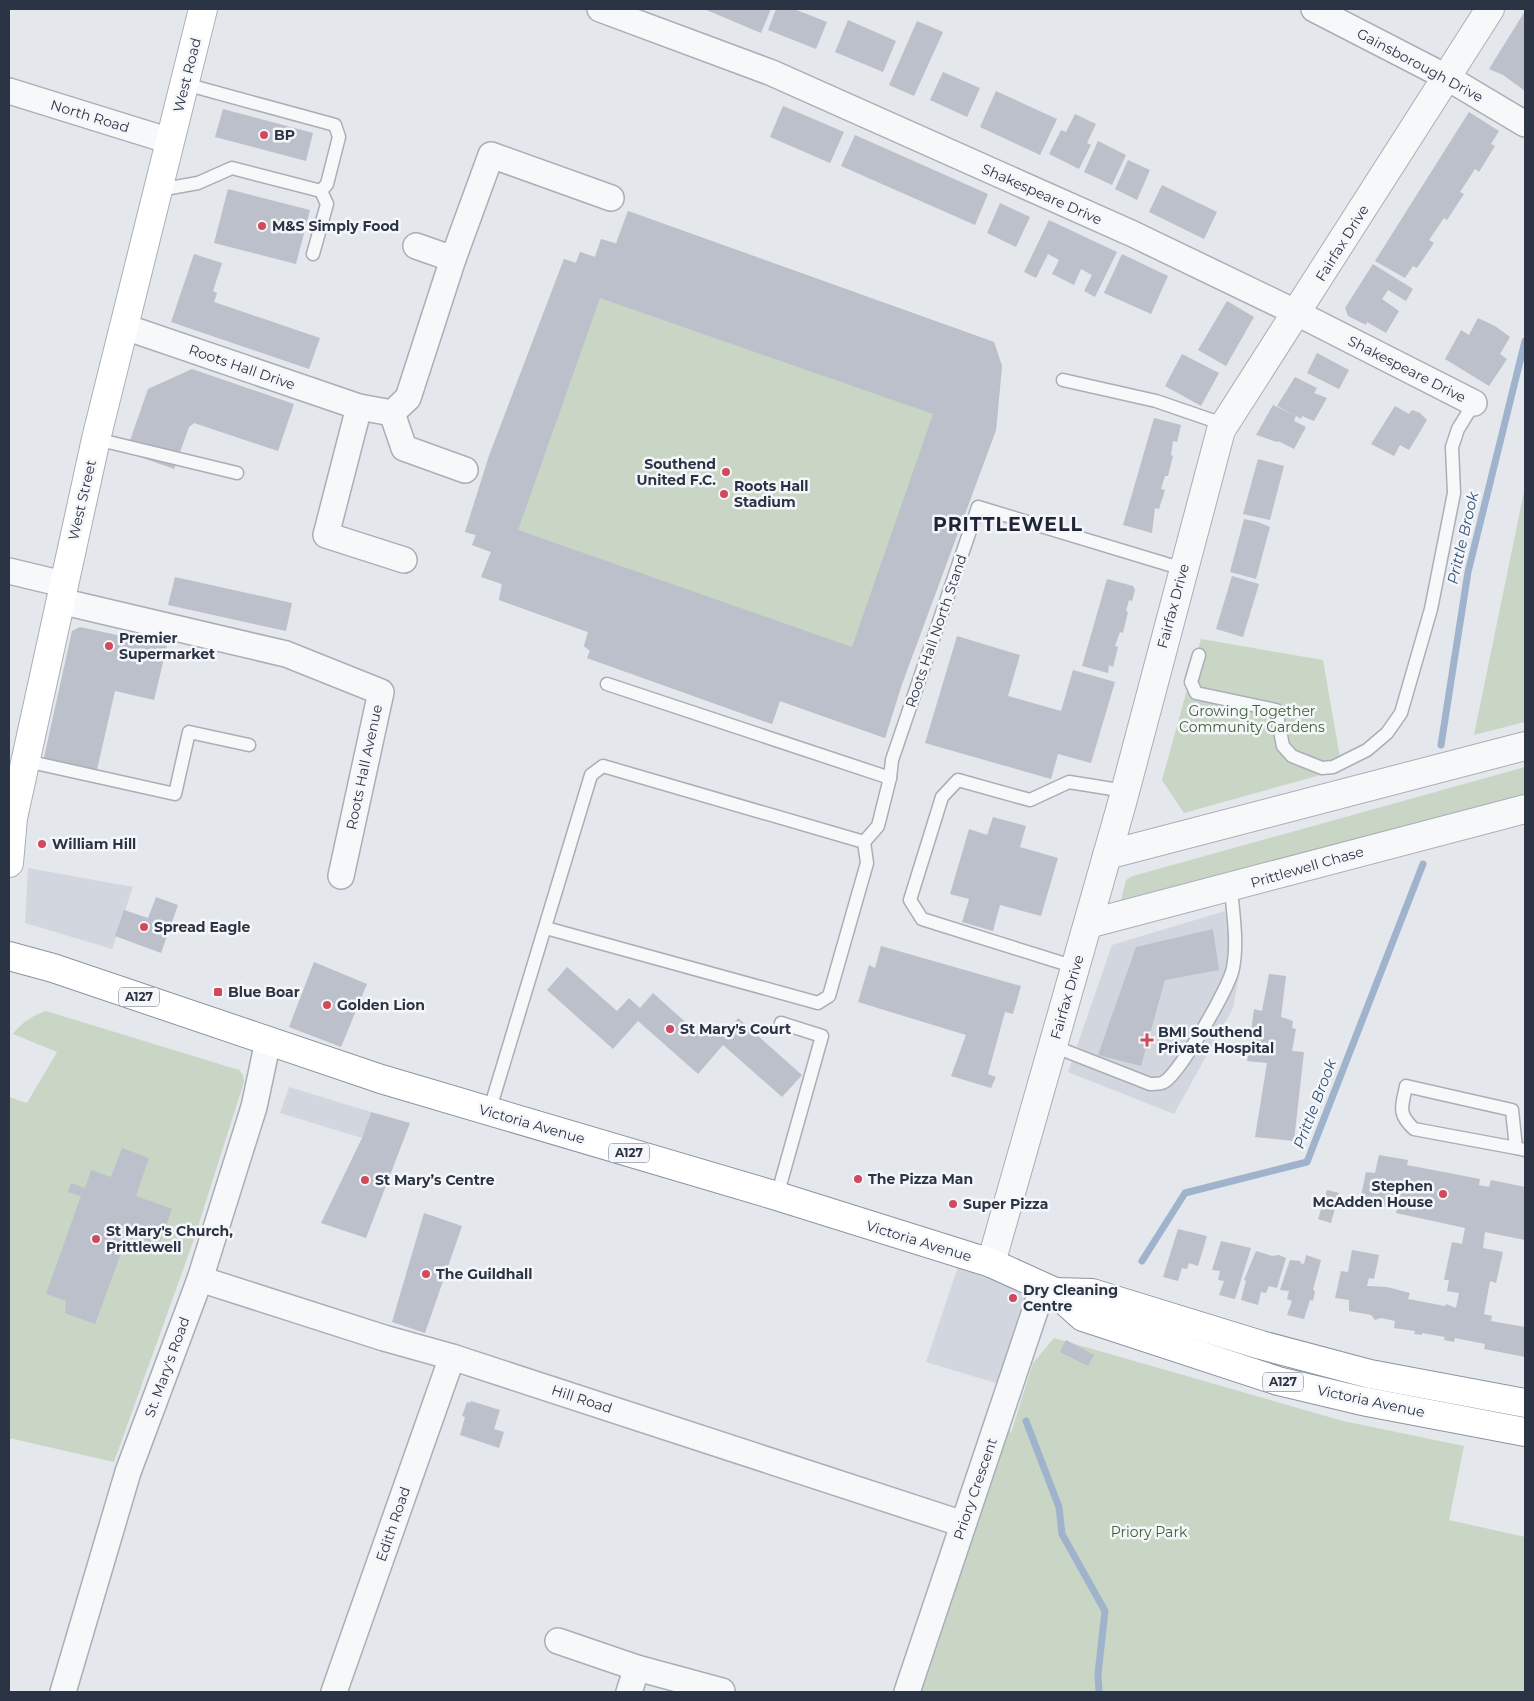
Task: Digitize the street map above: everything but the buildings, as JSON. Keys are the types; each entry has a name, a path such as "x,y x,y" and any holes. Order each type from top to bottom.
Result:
{"main road":[{"name":"West Road","path":"170,140 203,9"},
{"name":"West Street","path":"9,863 13,818 96,439 170,140"},
{"name":"Victoria Avenue","path":"9,956 42,965 380,1079 777,1196 991,1263 1049,1289 1083,1317 1278,1381 1362,1401 1525,1432"},
{"name":"Victoria Avenue","path":"1049,1289 1092,1293 1261,1346 1370,1374 1525,1403"}],"street":[{"name":"Shakespeare Drive","path":"600,9 772,73 1132,234 1298,313 1474,403"},
{"name":"Gainsborough Drive","path":"1314,9 1448,78 1525,124"},
{"name":"Fairfax Drive","path":"991,1263 1108,855 1221,430 1298,313 1490,9"},
{"name":"North Road","path":"9,92 170,140"},
{"path":"465,470 404,448 392,413 408,398 453,259 491,155 611,198"},
{"path":"416,246 453,259"},
{"name":"Roots Hall Drive","path":"125,327 359,407 392,413"},
{"path":"359,407 326,535 404,560"},
{"path":"9,571 62,592"},
{"name":"Roots Hall Avenue","path":"62,592 286,654 381,692 341,876"},
{"path":"1108,855 1525,746"},
{"path":"1124,797 1132,824 1140,833 1157,842"},
{"name":"Prittlewell Chase","path":"1088,924 1231,888 1405,839 1525,809"},
{"name":"St. Mary's Road","path":"63,1692 128,1472 200,1279 254,1107 268,1040"},
{"name":"Hill Road","path":"200,1279 384,1338 452,1357 963,1524"},
{"name":"Priory Crescent","path":"907,1692 963,1524 1049,1289"},
{"name":"Edith Road","path":"334,1692 452,1357"},
{"path":"558,1641 638,1668 722,1691"},
{"path":"629,1692 638,1668"}],"lane":[{"path":"185,84 335,125 340,137 327,184 321,191"},
{"path":"159,190 198,183 232,168 321,191"},
{"path":"313,254 327,204 321,191"},
{"path":"1063,380 1156,401 1226,425"},
{"path":"1199,655 1191,682 1196,693 1276,710 1283,746 1292,756 1306,763 1322,768 1333,767 1367,750 1387,733 1401,713 1431,609 1454,493 1452,447 1458,429 1474,403"},
{"path":"96,439 237,473"},
{"name":"Roots Hall North Stand","path":"864,842 878,826 890,778 892,760 978,507 1183,569"},
{"path":"607,684 890,778"},
{"path":"26,761 175,794 189,732 249,745"},
{"path":"489,1112 591,775 603,766 864,842 867,863 829,996 818,1003 546,928"},
{"path":"1076,968 922,919 910,900 942,797 958,780 1030,800 1069,782 1124,797"},
{"path":"1053,1046 1150,1084 1163,1083 1174,1074 1188,1053 1233,970 1235,936 1231,888"},
{"path":"777,1196 822,1036 781,1023"},
{"path":"1406,1086 1512,1110 1521,1149 1414,1129 1401,1112 1406,1086"}],"shaded area":[{"path":"28,868 133,887 112,949 25,923"},
{"name":"BMI Southend Private Hospital","path":"1235,908 1241,965 1233,1008 1174,1114 1068,1072 1112,945"},
{"path":"289,1087 371,1112 362,1138 280,1113"},
{"path":"959,1264 1034,1297 999,1384 926,1362"}],"green space":[{"name":"Roots Hall Stadium","path":"628,211 994,342 1002,366 996,430 902,684 885,738 780,701 772,724 587,658 590,651 584,646 588,632 499,600 502,584 481,577 491,552 472,545 476,535 465,532 489,456 564,259 576,263 580,252 595,257 601,239 616,243"},
{"path":"1525,486 1525,722 1474,735 1521,506"},
{"name":"Growing Together Community Gardens","path":"1201,639 1323,660 1342,769 1184,813 1162,780"},
{"path":"1525,767 1525,802 1125,909 1121,900 1126,880 1133,876"},
{"path":"46,1011 239,1070 243,1075 244,1082 193,1242 114,1462 9,1438 9,1097 27,1103 57,1052 13,1034 28,1020"},
{"name":"Priory Park","path":"1054,1338 1343,1421 1464,1446 1449,1520 1525,1537 1525,1692 918,1692 1007,1423 1011,1433 1033,1363"}],"waterway":[{"name":"Prittle Brook","path":"1441,745 1468,572 1525,341"},
{"name":"Prittle Brook","path":"1142,1261 1185,1193 1307,1162 1423,864"},
{"name":"Prittle Brook","path":"1026,1421 1059,1507 1062,1534 1105,1611 1098,1674 1099,1692"}],"place":[{"name":"BP","path":"264,135"},
{"name":"M&S Simply Food","path":"262,226"},
{"name":"Southend United F.C.","path":"726,472"},
{"name":"Roots Hall Stadium","path":"724,494"},
{"name":"Premier Supermarket","path":"109,646"},
{"name":"William Hill","path":"42,844"},
{"name":"Spread Eagle","path":"144,927"},
{"name":"Blue Boar","path":"218,992"},
{"name":"Golden Lion","path":"327,1005"},
{"name":"St Mary's Court","path":"670,1029"},
{"name":"BMI Southend Private Hospital","path":"1147,1040"},
{"name":"The Pizza Man","path":"858,1179"},
{"name":"St Mary’s Centre","path":"365,1180"},
{"name":"Stephen McAdden House","path":"1443,1194"},
{"name":"Super Pizza","path":"953,1204"},
{"name":"St Mary's Church, Prittlewell","path":"96,1239"},
{"name":"The Guildhall","path":"426,1274"},
{"name":"Dry Cleaning Centre","path":"1013,1298"}],"district":[{"name":"PRITTLEWELL","path":"1008,524"}]}
